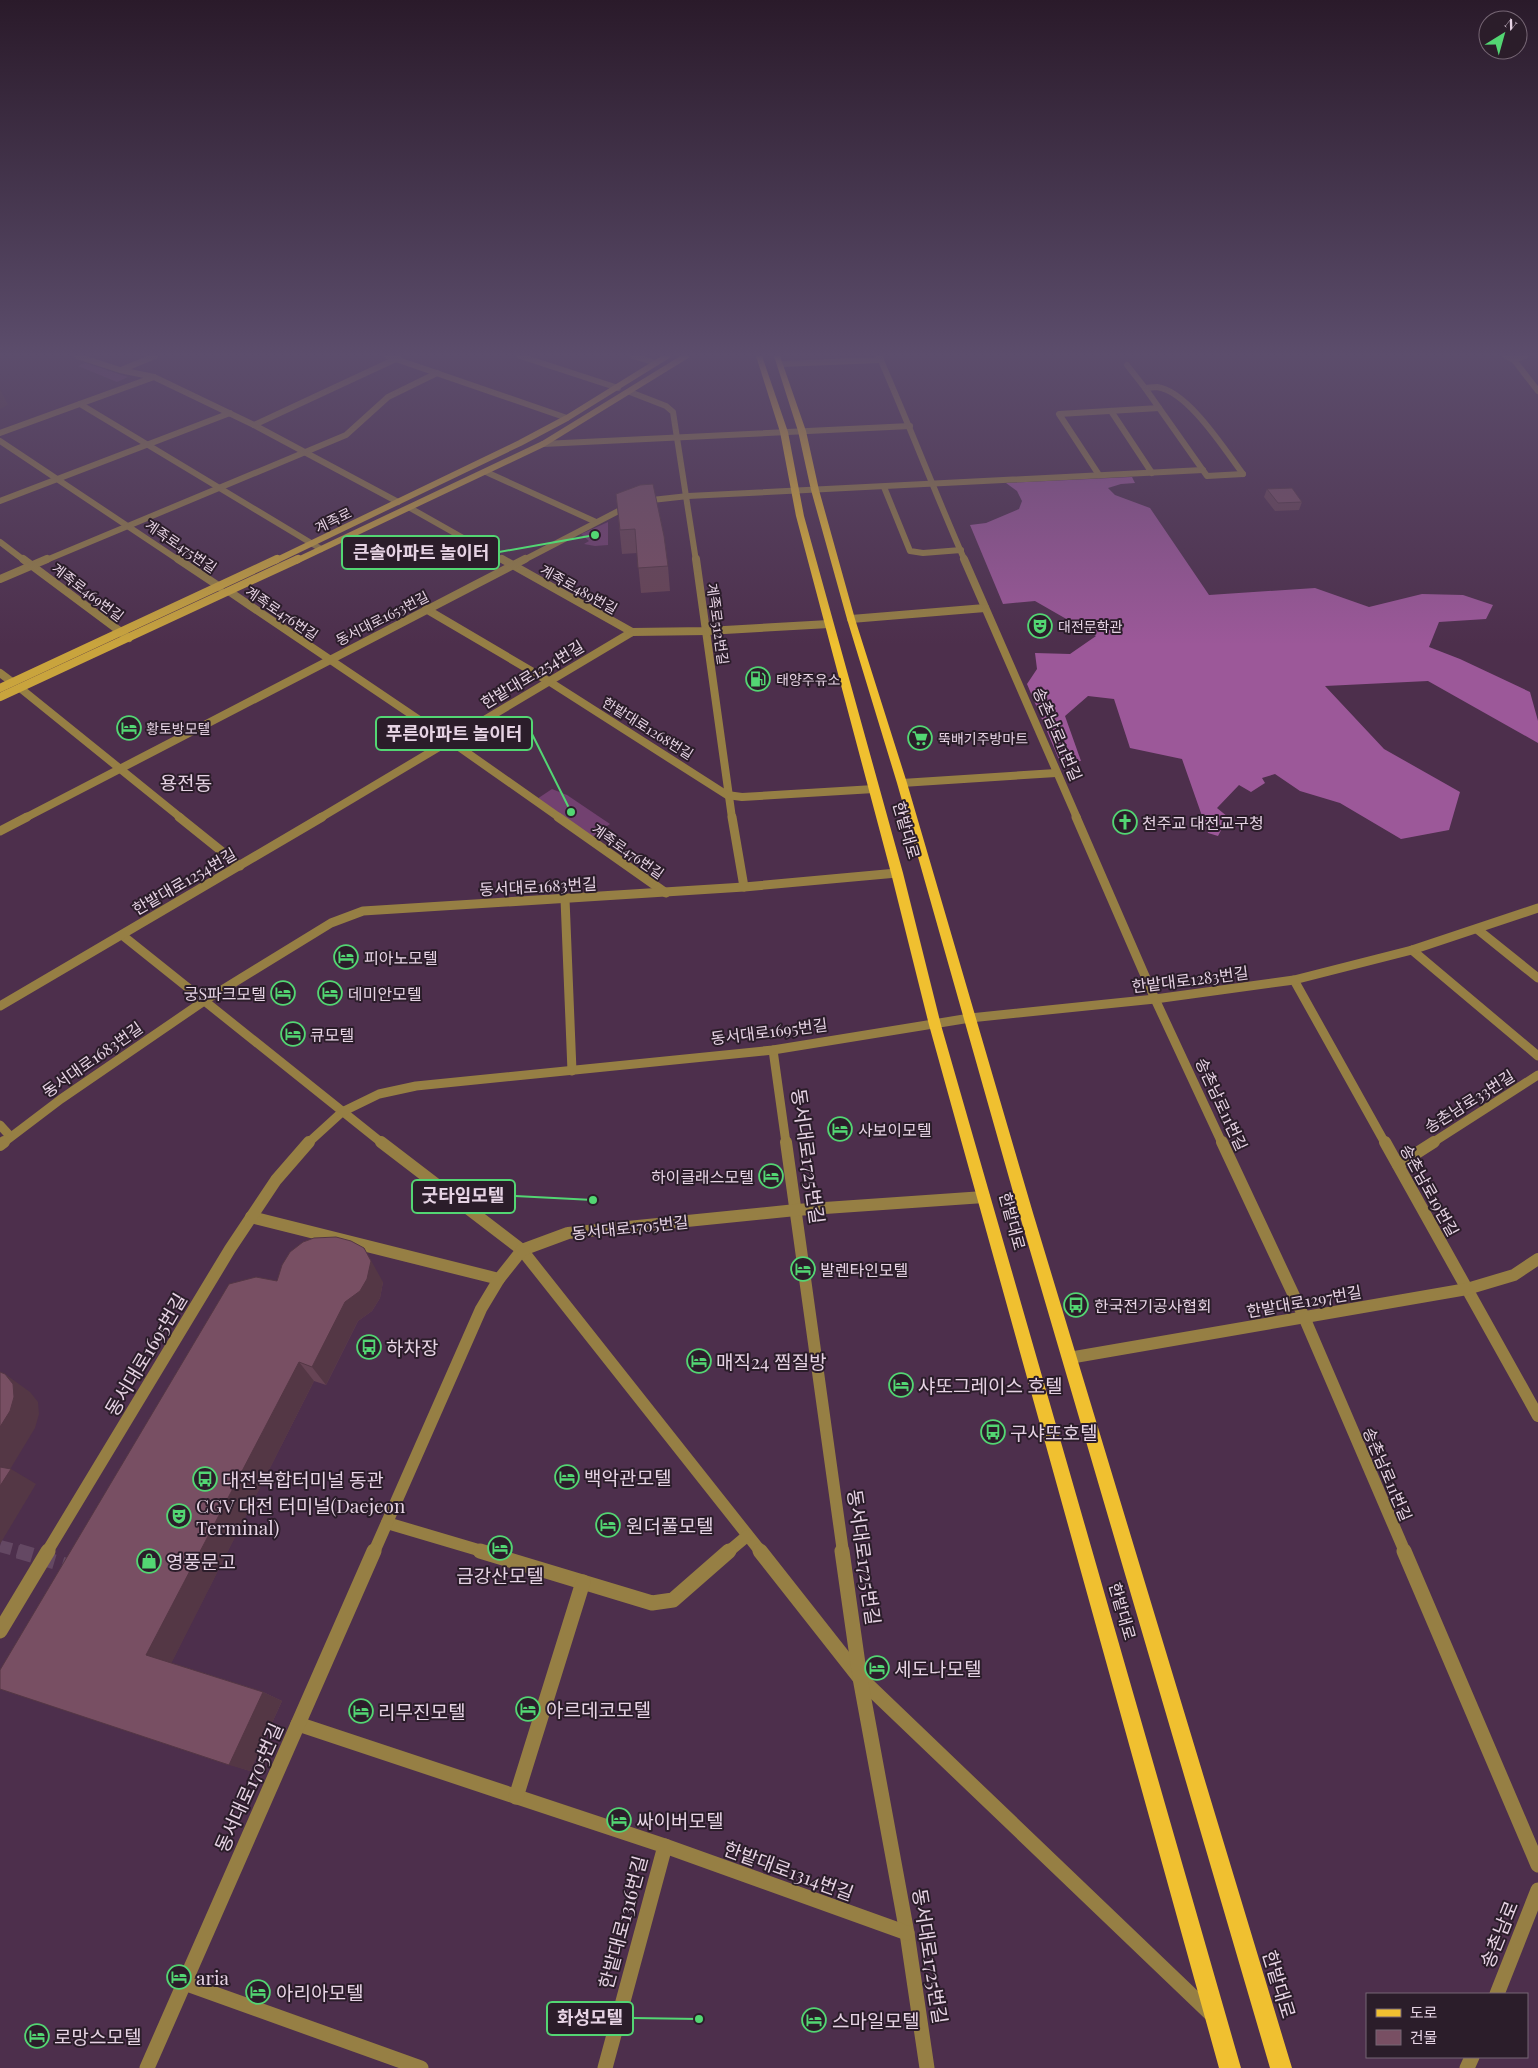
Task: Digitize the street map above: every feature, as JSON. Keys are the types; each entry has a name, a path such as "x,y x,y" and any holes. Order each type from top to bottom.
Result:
{"main road":[{"name":"계족로","path":"0,688 312,544 498,453"},
{"name":"계족로","path":"0,697 230,592 526,453"},
{"name":"한밭대로","path":"787,453 793,491 897,873 935,1026 1230,2068"},
{"name":"한밭대로","path":"807,453 815,490 851,619 902,783 1069,1358 1281,2068"}],"street":[{"name":"계족로475번길","path":"18,453 220,587"},
{"path":"0,501 129,453"},
{"path":"158,453 221,488 321,549"},
{"name":"계족로475번길","path":"128,526 304,453"},
{"path":"304,453 398,502"},
{"name":"계족로512번길","path":"680,453 707,631 727,795 744,888"},
{"name":"송촌남로11번길","path":"920,453 932,485 1155,999 1304,1317 1538,1865"},
{"path":"1084,453 1099,476"},
{"path":"1138,453 1152,473"},
{"path":"1190,453 1203,470"},
{"name":"동서대로1653번길","path":"0,831 626,506 649,499 688,496 1203,470 1207,476 1243,474 1227,453"},
{"path":"486,472 596,522"},
{"path":"884,487 910,551 961,550"},
{"name":"계족로489번길","path":"410,508 632,632"},
{"name":"계족로469번길","path":"32,566 128,526"},
{"name":"계족로469번길","path":"0,542 130,638"},
{"path":"0,579 32,566"},
{"name":"계족로476번길","path":"230,592 450,740 666,893"},
{"path":"851,619 985,608"},
{"name":"한밭대로1268번길","path":"426,610 550,682 727,795 742,797 874,790"},
{"path":"632,632 707,631 829,624"},
{"name":"한밭대로1254번길","path":"0,1006 240,866 632,632"},
{"path":"0,673 12,682"},
{"path":"20,688 240,866"},
{"path":"902,783 1056,772"},
{"name":"동서대로1683번길","path":"0,1145 61,1098 204,1001 331,923 364,911 744,888 897,873"},
{"path":"565,900 572,1071"},
{"name":"한밭대로1283번길","path":"970,1018 1155,999 1294,980 1412,950 1538,908"},
{"path":"1477,929 1538,978"},
{"name":"한밭대로1254번길","path":"122,935 204,1001"},
{"path":"1412,950 1538,1056"},
{"name":"송촌남로19번길","path":"1294,980 1538,1416"},
{"path":"204,1001 342,1112 522,1250 860,1678 1216,2018"},
{"name":"동서대로1695번길","path":"0,1631 251,1217 300,1150 342,1112 379,1094 416,1086 773,1050 935,1026 970,1018"},
{"name":"동서대로1725번길","path":"773,1050 860,1678 906,1933 927,2068"},
{"name":"송촌남로33번길","path":"1398,1165 1536,1080"},
{"path":"0,1125 10,1136"},
{"name":"동서대로1705번길","path":"147,2068 481,1309 499,1279 522,1250 568,1233 796,1210 984,1197"},
{"path":"251,1217 499,1279"},
{"name":"한밭대로1297번길","path":"1069,1358 1466,1289 1514,1276 1538,1259"},
{"path":"386,1523 652,1603 672,1600 747,1536"},
{"path":"516,1797 583,1582"},
{"name":"한밭대로1314번길","path":"298,1724 665,1846 906,1933"},
{"name":"한밭대로1316번길","path":"605,2068 665,1846"},
{"name":"송촌남로","path":"1497,1993 1538,1890"},
{"path":"184,1983 421,2068"}],"shaded area":[{"path":"1132,477 1135,483 1121,484 1108,488 1115,495 1150,508 1209,595 1315,588 1369,607 1422,594 1463,595 1493,605 1486,619 1439,622 1429,647 1460,659 1530,692 1538,721 1538,743 1428,681 1325,686 1384,749 1460,792 1449,830 1401,839 1340,803 1300,791 1275,774 1262,778 1265,783 1251,792 1239,785 1217,808 1228,817 1218,836 1208,833 1182,759 1130,748 1114,699 1088,696 1065,716 1081,761 1060,762 1027,684 1037,669 1035,653 1070,654 1096,636 1035,601 1003,604 970,525 986,523 1019,509 1022,501 1017,491 1006,483"},
{"path":"608,522 608,545 595,546 584,544 589,541 581,534"},
{"path":"552,789 567,795 610,824 588,840 534,801"}],"building":[{"path":"653,484 668,566 638,568 635,529 620,530 616,494 640,485"},
{"path":"1292,488 1302,502 1278,503 1267,489"},
{"name":"대전복합터미널 동관","path":"336,1237 351,1241 364,1248 371,1261 367,1279 360,1291 345,1302 312,1367 299,1362 146,1655 263,1692 229,1765 0,1689 0,1670 229,1284 256,1277 277,1281 282,1265 290,1252 303,1242 314,1238"},
{"path":"0,1372 5,1374 13,1384 14,1397 10,1411 0,1427"},
{"path":"0,1467 11,1469 0,1486"}],"tunnel":[{"path":"0,1546 22,1552"},
{"path":"18,1551 75,1568"}],"place":[{"name":"큰솔아파트 놀이터","path":"595,535"},
{"name":"대전문학관","path":"1040,626"},
{"name":"태양주유소","path":"758,679"},
{"name":"황토방모텔","path":"129,728"},
{"name":"뚝배기주방마트","path":"920,738"},
{"name":"푸른아파트 놀이터","path":"571,812"},
{"name":"천주교 대전교구청","path":"1125,822"},
{"name":"피아노모텔","path":"346,957"},
{"name":"궁S파크모텔","path":"283,993"},
{"name":"데미안모텔","path":"330,993"},
{"name":"큐모텔","path":"293,1034"},
{"name":"사보이모텔","path":"840,1129"},
{"name":"하이클래스모텔","path":"771,1176"},
{"name":"굿타임모텔","path":"593,1200"},
{"name":"발렌타인모텔","path":"803,1269"},
{"name":"한국전기공사협회","path":"1076,1305"},
{"name":"하차장","path":"369,1347"},
{"name":"매직24 찜질방","path":"699,1361"},
{"name":"샤또그레이스 호텔","path":"901,1385"},
{"name":"구샤또호텔","path":"993,1432"},
{"name":"백악관모텔","path":"567,1477"},
{"name":"대전복합터미널 동관","path":"205,1479"},
{"name":"CGV 대전 터미널(Daejeon Terminal)","path":"179,1516"},
{"name":"원더풀모텔","path":"608,1525"},
{"name":"금강산모텔","path":"500,1548"},
{"name":"영풍문고","path":"149,1561"},
{"name":"세도나모텔","path":"877,1668"},
{"name":"아르데코모텔","path":"528,1709"},
{"name":"리무진모텔","path":"361,1711"},
{"name":"싸이버모텔","path":"619,1820"},
{"name":"aria","path":"179,1977"},
{"name":"아리아모텔","path":"258,1992"},
{"name":"화성모텔","path":"699,2019"},
{"name":"스마일모텔","path":"814,2020"},
{"name":"로망스모텔","path":"37,2036"}],"district":[{"name":"용전동","path":"186,782"}]}
